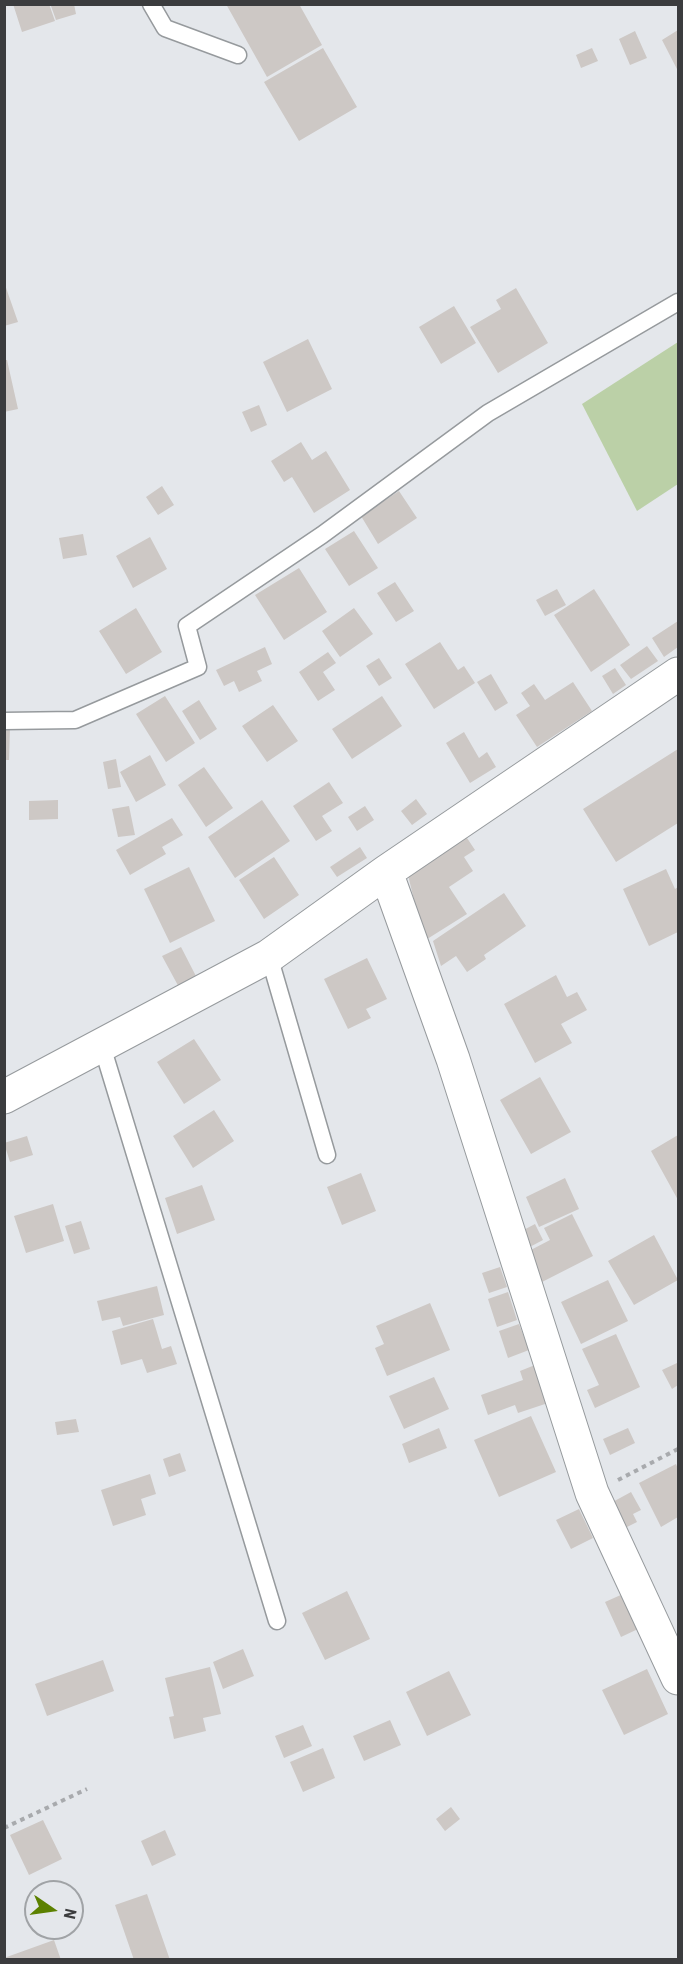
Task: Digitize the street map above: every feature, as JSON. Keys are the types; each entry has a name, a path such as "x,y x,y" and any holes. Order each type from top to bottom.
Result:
{"street":[{"path":"4,1097 269,956 386,872 678,674"},
{"path":"386,872 453,1059 592,1493 678,1678"}],"lane":[{"path":"151,4 165,28 238,55"},
{"path":"4,721 75,720 198,668 187,626 322,535 488,413 678,302"},
{"path":"269,956 327,1155"},
{"path":"102,1046 277,1621"}],"path":[{"path":"592,1493 678,1449"},
{"path":"4,1828 87,1789"}],"green space":[{"path":"678,342 678,484 637,511 582,404"}],"building":[{"path":"13,4 49,4 55,21 22,32"},
{"path":"74,4 76,14 56,20 51,6"},
{"path":"226,4 299,4 322,45 267,77"},
{"path":"678,30 678,71 662,40"},
{"path":"635,31 647,58 630,65 619,39"},
{"path":"323,48 357,107 299,141 264,82"},
{"path":"592,48 598,61 581,68 576,55"},
{"path":"4,282 18,322 4,326"},
{"path":"516,288 548,343 498,373 470,327 501,309 496,300"},
{"path":"454,306 476,343 441,364 419,327"},
{"path":"308,339 332,389 287,412 263,362"},
{"path":"4,360 7,360 18,409 4,412"},
{"path":"259,405 267,425 251,432 242,412"},
{"path":"301,442 312,460 326,451 350,490 314,513 292,477 284,482 271,461"},
{"path":"162,486 174,505 158,515 146,497"},
{"path":"399,491 417,518 378,544 361,516"},
{"path":"354,531 378,568 349,586 325,549"},
{"path":"83,534 87,555 63,559 59,538"},
{"path":"150,537 167,569 133,588 116,556"},
{"path":"299,568 327,612 284,640 255,595"},
{"path":"395,582 414,611 396,622 377,593"},
{"path":"557,589 566,605 545,616 536,600"},
{"path":"594,589 630,645 591,672 554,615"},
{"path":"136,608 162,652 126,674 99,631"},
{"path":"354,608 373,634 340,657 322,631"},
{"path":"678,621 678,647 664,657 652,638"},
{"path":"440,642 458,670 464,666 475,683 434,709 405,664"},
{"path":"647,646 658,661 631,679 620,665"},
{"path":"265,647 272,664 257,671 262,681 239,692 234,681 224,686 216,670"},
{"path":"328,652 336,663 323,672 335,690 318,701 299,672"},
{"path":"379,658 392,678 379,686 366,666"},
{"path":"615,668 626,685 613,694 602,676"},
{"path":"491,674 508,703 495,711 477,682"},
{"path":"573,682 592,711 537,747 516,715 530,706 521,693 534,684 545,700"},
{"path":"165,696 195,743 166,762 136,714"},
{"path":"382,696 402,726 352,759 332,729"},
{"path":"199,700 217,729 200,740 182,711"},
{"path":"273,705 298,741 267,762 242,726"},
{"path":"4,728 10,728 9,760 4,760"},
{"path":"464,732 479,758 487,752 496,767 470,783 446,743"},
{"path":"678,749 678,823 616,862 583,809"},
{"path":"150,755 166,785 136,802 120,772"},
{"path":"116,759 121,787 108,789 103,762"},
{"path":"204,767 233,808 206,827 178,785"},
{"path":"329,782 343,803 322,816 332,831 316,841 293,806"},
{"path":"416,799 427,814 412,825 401,811"},
{"path":"58,800 58,819 29,820 29,801"},
{"path":"262,800 290,841 235,878 208,837"},
{"path":"129,806 135,835 118,837 112,809"},
{"path":"365,806 374,820 357,831 348,817"},
{"path":"172,818 183,835 162,847 166,854 130,875 116,850"},
{"path":"465,835 475,850 464,857 473,871 449,887 467,914 424,941 408,875"},
{"path":"360,847 367,858 337,877 330,867"},
{"path":"274,857 299,895 264,919 239,880"},
{"path":"189,867 215,921 170,943 144,889"},
{"path":"666,869 675,889 678,887 678,932 649,946 623,889"},
{"path":"504,893 526,926 484,955 486,959 467,972 456,956 441,966 433,941"},
{"path":"181,947 199,982 181,991 162,956"},
{"path":"367,958 387,999 366,1009 371,1018 348,1029 324,979"},
{"path":"556,975 567,997 577,992 587,1010 561,1024 572,1043 535,1063 504,1004"},
{"path":"194,1039 221,1080 184,1104 157,1062"},
{"path":"540,1077 571,1132 531,1154 500,1100"},
{"path":"214,1110 234,1141 193,1168 173,1136"},
{"path":"678,1135 678,1200 651,1151"},
{"path":"27,1136 33,1155 10,1162 4,1143"},
{"path":"361,1173 376,1211 342,1225 327,1187"},
{"path":"565,1178 579,1209 539,1227 526,1197"},
{"path":"202,1185 215,1220 177,1234 165,1198"},
{"path":"53,1204 64,1241 26,1253 14,1216"},
{"path":"572,1214 593,1256 542,1282 527,1252 550,1240 544,1228"},
{"path":"81,1221 90,1249 74,1254 65,1226"},
{"path":"535,1224 543,1240 524,1250 516,1234"},
{"path":"654,1235 678,1280 634,1305 608,1261"},
{"path":"500,1267 507,1287 489,1293 482,1273"},
{"path":"608,1280 628,1321 581,1344 561,1302"},
{"path":"157,1286 164,1315 123,1326 120,1317 102,1321 97,1301"},
{"path":"508,1292 517,1320 497,1327 488,1299"},
{"path":"430,1303 450,1350 387,1376 375,1348 384,1344 376,1326"},
{"path":"153,1319 162,1349 171,1346 177,1364 147,1373 142,1359 121,1365 112,1331"},
{"path":"519,1324 529,1350 508,1358 499,1331"},
{"path":"616,1334 640,1387 595,1408 587,1390 599,1385 582,1349"},
{"path":"677,1363 678,1385 672,1389 662,1370"},
{"path":"535,1365 548,1403 518,1413 515,1405 488,1415 481,1395 523,1380 520,1371"},
{"path":"434,1377 449,1409 404,1429 389,1396"},
{"path":"531,1416 556,1472 499,1497 474,1440"},
{"path":"76,1419 79,1432 57,1435 55,1422"},
{"path":"439,1428 447,1448 409,1463 402,1444"},
{"path":"628,1428 635,1443 610,1455 603,1439"},
{"path":"180,1453 186,1471 169,1477 163,1459"},
{"path":"676,1464 678,1469 678,1517 661,1527 639,1483"},
{"path":"150,1474 156,1494 141,1499 146,1515 113,1526 101,1490"},
{"path":"631,1492 641,1510 633,1514 637,1522 623,1529 609,1504"},
{"path":"579,1509 593,1538 571,1549 556,1520"},
{"path":"347,1591 370,1639 325,1660 302,1613"},
{"path":"623,1594 638,1629 621,1637 605,1602"},
{"path":"243,1649 254,1676 223,1689 213,1662"},
{"path":"103,1660 114,1691 47,1716 35,1684"},
{"path":"210,1667 221,1714 203,1718 206,1731 174,1739 169,1717 174,1716 165,1678"},
{"path":"647,1669 668,1714 624,1735 602,1690"},
{"path":"449,1671 471,1715 427,1736 406,1692"},
{"path":"390,1720 401,1745 364,1761 353,1736"},
{"path":"303,1725 312,1746 284,1758 275,1736"},
{"path":"323,1748 335,1778 303,1792 290,1762"},
{"path":"451,1807 460,1819 445,1831 436,1819"},
{"path":"43,1820 62,1859 29,1875 10,1835"},
{"path":"165,1830 176,1855 152,1866 141,1841"},
{"path":"147,1894 170,1960 134,1960 115,1905"},
{"path":"54,1940 61,1960 4,1960 4,1958"}]}
